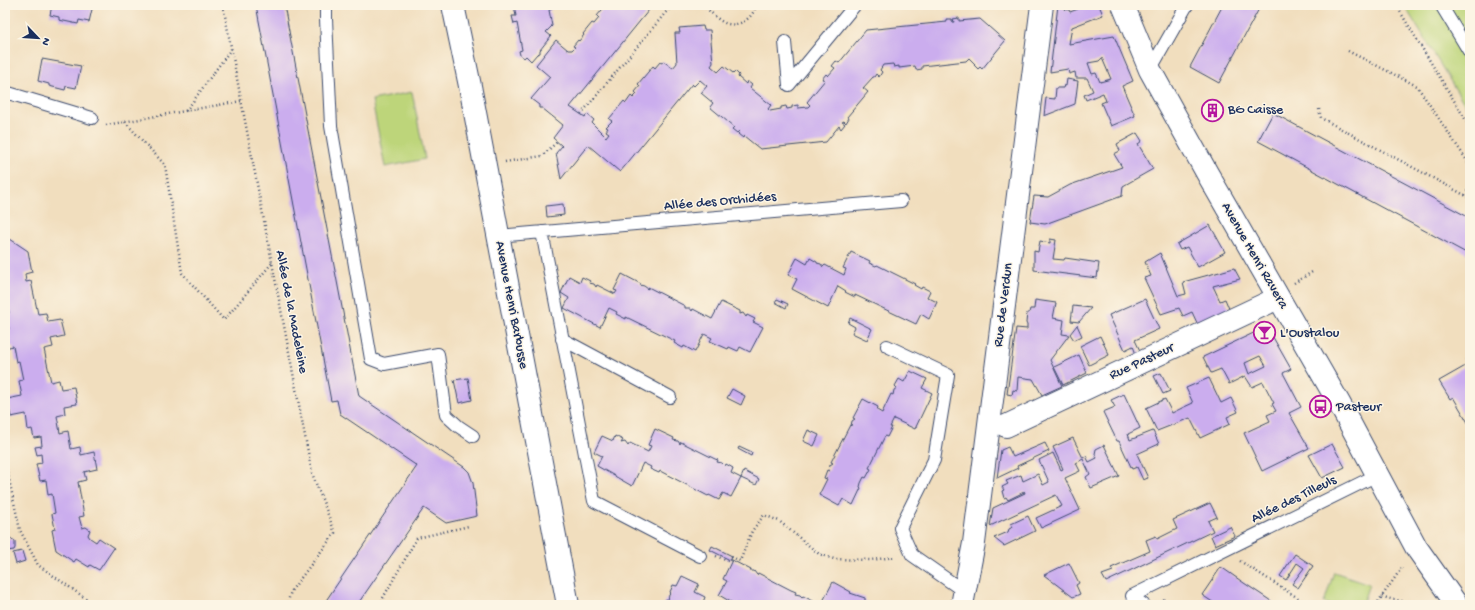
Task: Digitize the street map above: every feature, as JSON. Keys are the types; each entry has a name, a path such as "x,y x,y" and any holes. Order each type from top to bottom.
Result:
{"street":[{"name":"Avenue Henri Barbusse","path":"453,5 568,605"},
{"name":"Rue de Verdun","path":"963,598 974,543 1042,5"},
{"name":"Avenue Henri Ravera","path":"1123,5 1150,70 1285,291 1339,403 1377,476 1416,547 1457,605"},
{"name":"Rue Pasteur","path":"1006,426 1285,291"}],"lane":[{"path":"326,5 332,126 371,359 384,364 438,354 446,414 458,426 473,436"},
{"path":"785,42 789,85 855,5"},
{"path":"1150,70 1187,5"},
{"path":"1441,5 1470,53"},
{"path":"5,92 97,122"},
{"name":"Allée des Orchidées","path":"498,236 901,201"},
{"path":"542,232 594,501 700,556"},
{"path":"562,340 670,397"},
{"path":"887,346 948,375 934,460 900,528 912,555 963,598"},
{"name":"Allée des Tilleuls","path":"1144,605 1132,596 1377,476"}],"path":[{"name":"Allée de la Madeleine","path":"224,5 312,473 335,533 291,591 287,605"},
{"path":"581,114 674,5"},
{"path":"703,5 714,16 726,23 738,24 747,20 755,10 756,5"},
{"path":"1396,5 1470,127"},
{"path":"186,111 232,48"},
{"path":"1348,51 1417,86 1470,166"},
{"path":"97,122 125,122 241,101"},
{"path":"1319,109 1321,118 1470,198"},
{"path":"125,122 165,165 182,273 224,320 272,263"},
{"path":"484,164 508,162 542,156 558,142"},
{"path":"1465,195 1470,186"},
{"path":"1285,291 1314,271"},
{"path":"5,461 20,530 38,565 95,605"},
{"path":"700,556 703,550 730,562 732,557 740,561 752,531 764,515 779,521 819,554 834,559 870,560 912,555"},
{"path":"379,605 417,538 469,526"},
{"path":"1376,605 1416,547"},
{"path":"1223,551 1309,605"},
{"path":"1382,596 1389,599 1408,602 1414,605"}],"green space":[{"path":"1404,5 1470,5 1470,113"},
{"path":"412,92 425,159 385,167 372,100"},
{"path":"1334,572 1369,584 1362,605 1330,605 1324,603"}],"building":[{"path":"52,5 93,5 89,22 79,20 78,24 59,20 59,17 50,15"},
{"path":"256,5 284,5 359,396 464,467 469,472 473,483 477,516 446,523 424,508 357,605 323,605 417,466 340,414 337,400 331,401"},
{"path":"514,5 552,5 552,9 549,10 552,26 546,32 551,36 540,50 540,53 537,54 531,61 526,56 524,58 520,55 519,51 522,50 517,23 514,24 512,16 516,16"},
{"path":"606,5 653,5 570,107 585,117 587,114 594,120 592,123 606,137 609,133 606,131 608,128 606,127 612,121 609,119 624,101 626,103 631,96 633,98 637,94 635,92 640,86 638,84 653,66 655,68 660,62 662,63 663,61 673,68 677,63 675,33 680,33 679,28 703,26 704,30 710,30 713,63 711,66 718,72 724,66 733,73 735,71 739,75 738,77 746,84 747,81 752,85 750,88 771,105 768,109 770,111 781,109 781,107 786,106 787,109 798,105 798,108 808,107 810,105 807,102 825,80 822,79 826,74 828,76 835,68 832,66 836,61 839,63 866,30 947,22 946,19 952,19 952,22 954,22 953,19 959,18 959,21 980,19 1005,41 982,69 980,67 978,69 969,58 966,61 922,66 922,69 916,70 915,66 899,68 899,66 894,67 893,64 883,65 880,70 882,72 879,77 876,74 863,88 868,92 847,117 849,118 846,123 844,121 842,122 845,124 841,129 839,126 826,142 760,149 744,136 743,138 738,134 740,132 739,131 737,133 732,129 734,127 710,107 713,103 701,93 707,86 700,80 694,86 692,84 620,172 588,145 561,179 556,153 562,146 553,138 563,125 542,108 539,108 539,105 531,99 550,77 536,65 556,40 568,50 572,50 575,47 573,46 584,35 583,34 592,23 594,24 599,18 597,16"},
{"path":"1058,5 1063,5 1064,9 1069,10 1070,12 1078,9 1077,5 1099,5 1103,15 1072,27 1069,44 1114,36 1133,81 1122,86 1135,116 1111,126 1101,103 1106,101 1103,93 1086,100 1084,95 1093,91 1087,78 1076,78 1075,72 1069,74 1068,69 1050,72","holes":["1102,58 1111,79 1100,82 1096,73 1092,74 1088,63 1099,61"]},
{"path":"1223,5 1261,5 1219,83 1190,67"},
{"path":"42,59 81,66 76,88 66,86 65,90 49,86 49,84 38,81"},
{"path":"1067,79 1078,81 1075,104 1044,116 1046,98 1055,99 1056,88 1063,88 1064,85 1066,86"},
{"name":"BG Caisse","path":"1209,101 1223,108 1217,120 1203,113"},
{"path":"1273,113 1470,218 1470,255 1258,141"},
{"path":"1137,133 1142,141 1138,144 1153,169 1123,186 1122,196 1045,224 1030,222 1034,196 1048,197 1070,185 1122,167 1114,154 1120,151 1117,144"},
{"path":"563,204 564,215 547,217 546,206"},
{"path":"1210,225 1225,252 1198,267 1187,247 1180,250 1177,244"},
{"path":"10,239 28,251 32,272 25,274 26,282 31,281 38,314 46,313 48,322 60,320 64,336 51,339 53,347 44,349 51,382 59,380 61,389 74,387 77,404 64,406 65,414 57,416 60,433 68,431 71,449 80,447 81,455 94,452 97,469 84,472 86,480 78,482 84,516 79,517 82,528 86,527 90,530 88,535 90,538 96,542 99,538 114,548 99,570 90,565 89,567 76,559 74,562 56,550 52,530 55,529 52,514 55,513 52,494 48,495 46,480 40,481 36,464 42,463 41,454 37,455 35,447 42,446 41,437 34,438 32,429 28,430 26,414 11,417 7,399 22,396 19,381 23,380 19,361 16,362 13,346 5,348 5,330 9,329 6,313 9,313 6,294 5,295 5,244"},
{"path":"1050,239 1056,240 1053,259 1064,260 1065,258 1099,263 1097,278 1034,270 1034,251 1038,252 1040,241 1050,243"},
{"path":"851,252 870,261 869,263 876,266 877,265 915,284 914,285 921,289 922,287 930,291 927,297 937,302 929,319 921,314 916,324 855,295 855,297 845,292 846,291 838,286 828,308 792,289 797,279 788,275 797,258 807,264 810,258 821,264 823,267 825,265 844,275 846,269 843,268"},
{"path":"1160,253 1178,296 1186,294 1183,282 1234,268 1240,279 1213,286 1220,301 1225,299 1230,311 1198,325 1192,312 1183,316 1179,308 1161,314 1144,278 1151,276 1145,262"},
{"path":"622,274 641,284 640,285 648,289 648,287 685,306 685,308 690,308 692,311 693,309 712,319 721,302 740,311 740,314 743,313 746,317 747,315 755,319 753,322 763,327 750,352 740,347 738,351 729,347 728,349 710,341 712,338 704,334 695,352 684,346 683,348 674,343 675,341 626,317 626,319 616,314 617,312 609,308 600,327 564,308 569,298 561,293 569,276 580,282 582,277 590,281 589,283 594,284 596,287 597,285 615,294 617,291 614,290"},
{"path":"777,299 788,304 786,308 775,302"},
{"path":"1145,299 1159,329 1135,340 1142,355 1137,357 1133,346 1125,350 1109,315"},
{"path":"1035,300 1056,303 1053,318 1064,320 1062,334 1069,335 1050,360 1062,386 1042,395 1033,379 1018,377 1017,391 1013,390 1012,395 1007,394 1016,328 1027,329 1027,313 1029,313 1030,309 1034,309"},
{"path":"1073,306 1091,308 1079,322 1071,321"},
{"path":"850,318 872,329 867,340 852,333 855,327 848,323"},
{"path":"1077,325 1082,336 1074,340 1070,334"},
{"path":"1262,329 1270,332 1291,369 1283,373 1301,407 1289,413 1309,448 1262,471 1244,433 1270,421 1267,415 1276,411 1272,404 1274,403 1263,382 1252,387 1245,376 1229,384 1221,369 1211,373 1203,357","holes":["1260,356 1266,366 1249,374 1245,363"]},
{"path":"1100,336 1109,355 1089,365 1080,346"},
{"path":"1079,355 1087,373 1063,385 1054,367"},
{"path":"1470,357 1470,426 1453,397 1450,399 1439,381 1469,364 1466,359"},
{"path":"910,371 927,379 922,388 932,393 915,429 894,419 887,437 885,436 869,468 871,469 861,483 861,488 853,505 843,499 839,506 819,495 827,479 824,478 827,470 829,471 830,465 833,463 831,462 850,425 851,426 852,421 855,419 853,418 863,399 878,407 877,410 882,413 891,394 893,395 894,390 897,388 895,386 899,379 904,382"},
{"path":"1161,373 1170,391 1163,394 1154,376"},
{"path":"468,378 472,400 459,403 454,380"},
{"path":"1209,378 1221,403 1231,398 1238,412 1227,417 1230,424 1200,438 1190,418 1157,431 1146,408 1165,399 1172,413 1193,403 1186,388"},
{"path":"732,389 745,396 741,405 727,398"},
{"path":"1124,394 1140,428 1128,434 1130,440 1153,431 1159,444 1137,454 1148,478 1143,480 1137,467 1132,469 1103,412 1115,407 1111,400"},
{"path":"655,429 674,438 673,440 678,441 680,444 681,442 718,460 717,462 722,463 725,466 726,464 733,468 731,473 741,478 731,497 723,493 719,500 709,495 708,496 660,471 659,473 650,469 651,467 643,463 632,486 597,466 602,456 594,452 602,436 613,441 615,436 623,440 621,443 625,442 628,446 630,443 648,452 651,446 648,445"},
{"path":"808,430 819,435 814,446 803,441"},
{"path":"1073,438 1083,458 1086,456 1089,462 1097,458 1095,454 1096,449 1104,445 1119,476 1091,488 1086,477 1090,474 1083,459 1076,463 1080,471 1065,478 1080,510 1041,528 1036,518 1062,506 1056,495 990,526 993,508 1025,493 1024,491 1008,500 1006,497 1004,498 1002,491 1004,490 1002,487 1008,484 1006,481 1021,475 1023,481 1038,474 1043,485 1049,482 1039,460 1053,453 1061,470 1063,469 1053,447"},
{"path":"1045,443 1049,451 1017,466 1018,468 997,478 1001,450 1008,447 1013,457"},
{"path":"1332,444 1345,467 1322,478 1309,455"},
{"path":"739,447 752,453 751,456 738,449"},
{"path":"744,471 759,479 756,485 741,478"},
{"path":"1210,503 1217,517 1208,521 1213,531 1106,582 1102,575 1113,571 1111,568 1150,551 1146,540 1156,536 1157,539 1177,529 1173,520"},
{"path":"1028,516 1035,531 1004,546 994,538 1008,532 1009,529 1013,527 1011,524"},
{"path":"1230,527 1235,536 1215,545 1211,536"},
{"path":"10,538 15,541 15,548 14,550 7,551 5,550 5,540"},
{"path":"712,546 732,556 730,560 710,550"},
{"path":"22,551 25,561 16,564 13,553"},
{"path":"1295,554 1313,566 1298,588 1292,584 1304,568 1297,563 1286,580 1280,576"},
{"path":"732,560 751,570 750,571 754,571 757,575 758,573 796,592 795,594 802,597 803,596 821,605 740,605 737,603 736,605 719,595 727,581 723,579"},
{"path":"1069,563 1079,583 1076,585 1080,594 1073,597 1044,575"},
{"path":"1221,567 1277,605 1217,605 1202,595"},
{"path":"682,576 699,584 695,592 705,597 702,605 663,605 666,599 668,600 673,585 677,586"},
{"path":"833,582 851,592 850,593 865,598 865,601 872,605 821,605"}],"place":[{"name":"BG Caisse","path":"1213,110"},
{"name":"L'Oustalou","path":"1265,333"},
{"name":"Pasteur","path":"1320,407"}]}
